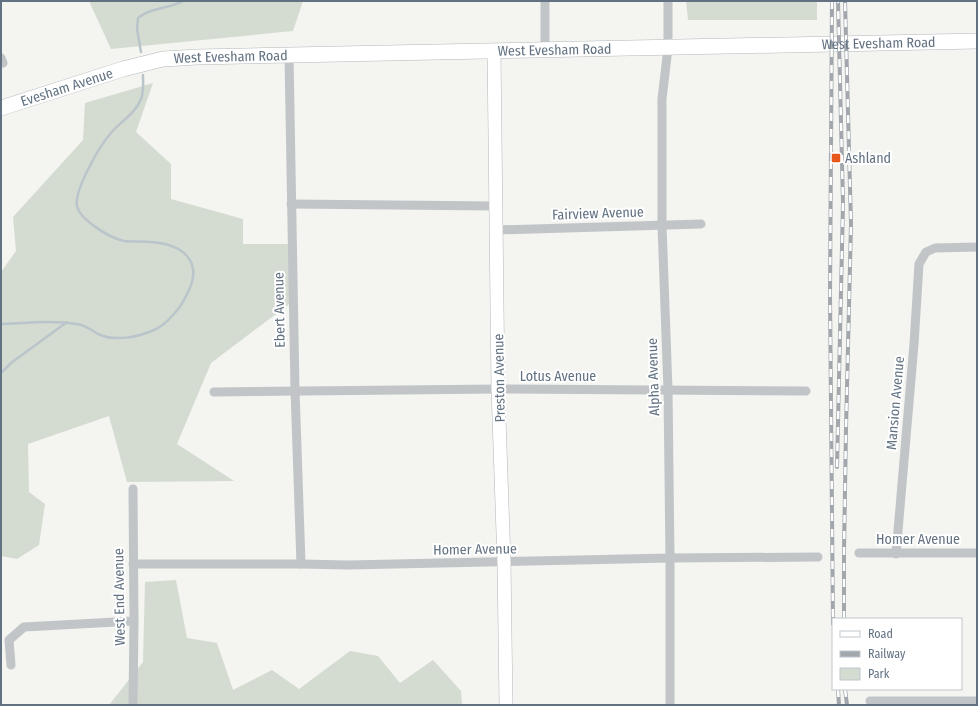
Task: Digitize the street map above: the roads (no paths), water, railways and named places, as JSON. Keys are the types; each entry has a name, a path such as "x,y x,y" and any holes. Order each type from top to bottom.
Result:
{"main road":[{"name":"West Evesham Road","path":"133,66 164,59 197,57 977,41"},
{"name":"Evesham Avenue","path":"1,108 133,66"}],"street":[{"path":"545,1 545,50"},
{"name":"Alpha Avenue","path":"668,1 668,48 662,99 662,225 668,390 670,705"},
{"name":"Preston Avenue","path":"494,51 498,389 504,562 506,705"},
{"name":"Ebert Avenue","path":"289,56 295,390 301,564"},
{"path":"292,204 495,206"},
{"name":"Fairview Avenue","path":"496,230 701,224"},
{"name":"Mansion Avenue","path":"896,554 919,264 926,252 935,248 977,248"},
{"name":"Lotus Avenue","path":"214,392 498,389 806,391"},
{"name":"West End Avenue","path":"133,489 133,705"},
{"name":"Homer Avenue","path":"859,553 977,553"},
{"name":"Homer Avenue","path":"133,564 348,565 670,558 818,557"},
{"path":"11,665 9,640 24,627 134,621"},
{"path":"870,701 977,701"}],"waterway":[{"path":"141,52 137,29 138,18 143,14 178,4 183,1"},
{"path":"1,324 39,322 77,324 83,325 98,334 112,338 126,338 141,335 164,324 178,309 188,292 192,281 193,271 187,256 180,250 162,243 124,241 118,239 96,228 84,217 77,206 77,199 84,179 101,147 111,133 132,113 139,104 143,93 143,75"},
{"path":"1,373 11,363 67,322"}],"railway":[{"path":"832,1 830,295 833,618"},
{"path":"837,467 843,203 838,1"},
{"path":"844,618 846,429 851,224 845,1"},
{"path":"838,690 839,705"},
{"path":"845,690 847,705"}],"place":[{"name":"Ashland","path":"836,158"}]}
